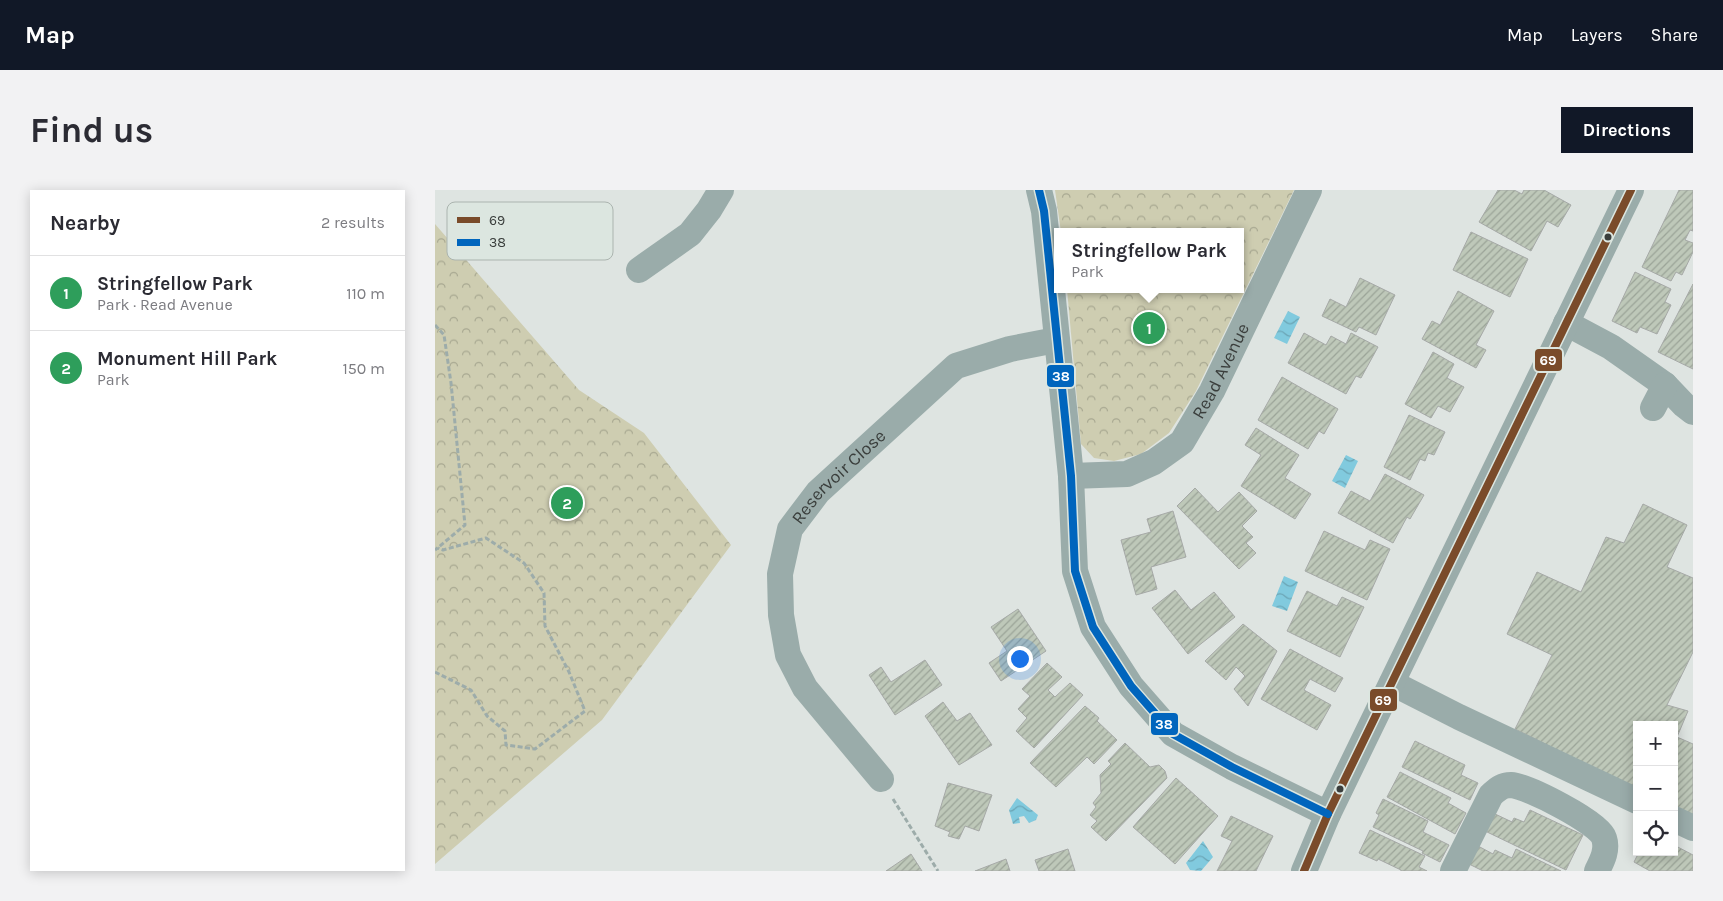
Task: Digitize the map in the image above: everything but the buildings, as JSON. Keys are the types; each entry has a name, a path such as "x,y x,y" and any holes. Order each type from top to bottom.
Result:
{"street":[{"path":"639,270 690,234 709,210 721,190"},
{"path":"1039,190 1044,211 1071,476 1075,571 1093,628 1131,686 1173,734 1232,767 1328,814"},
{"name":"Read Avenue","path":"1071,476 1127,474 1154,462 1182,442 1212,390 1309,190"},
{"path":"1304,871 1328,814 1631,190"},
{"path":"1565,324 1611,347 1665,385 1693,412"},
{"name":"Reservoir Close","path":"881,779 805,688 787,655 781,615 780,574 790,529 818,492 956,366 1010,349 1056,340"},
{"path":"1653,408 1665,385"},
{"path":"1392,683 1459,717 1633,799"},
{"path":"1453,871 1491,795 1501,787 1512,785 1526,789 1576,814 1596,827 1604,837 1605,848 1603,859 1597,871"},
{"path":"1678,821 1693,828"}],"path":[{"path":"435,325 445,335 465,525 437,549"},
{"path":"435,672 471,690 487,716 505,731 506,745 535,749 585,711 569,672 545,626 544,593 524,563 486,538 443,550 437,549"},
{"path":"881,779 938,871"}],"green space":[{"path":"1055,190 1294,190 1244,293 1244,228 1060,228"},
{"path":"435,224 447,238 447,260 466,260 579,390 644,433 731,545 602,720 435,864"},
{"path":"1067,293 1244,293 1196,391 1169,433 1141,454 1114,461 1094,458 1081,444"}],"water":[{"path":"1288,311 1300,317 1287,344 1274,338"},
{"path":"1346,455 1358,461 1345,488 1332,481"},
{"path":"1284,576 1298,582 1287,611 1272,606"},
{"path":"1017,798 1038,815 1036,820 1029,823 1024,816 1019,817 1020,823 1013,824 1009,810"},
{"path":"1203,841 1213,857 1201,871 1190,870 1186,863"}],"transit line":[{"name":"38","path":"1039,190 1044,211 1071,476 1075,571 1093,627 1131,686 1173,734 1232,767 1328,814"},
{"name":"69","path":"1304,871 1328,814 1631,190"}],"place":[{"name":"Stringfellow Park","path":"1149,328"},
{"name":"Monument Hill Park","path":"567,503"}]}
